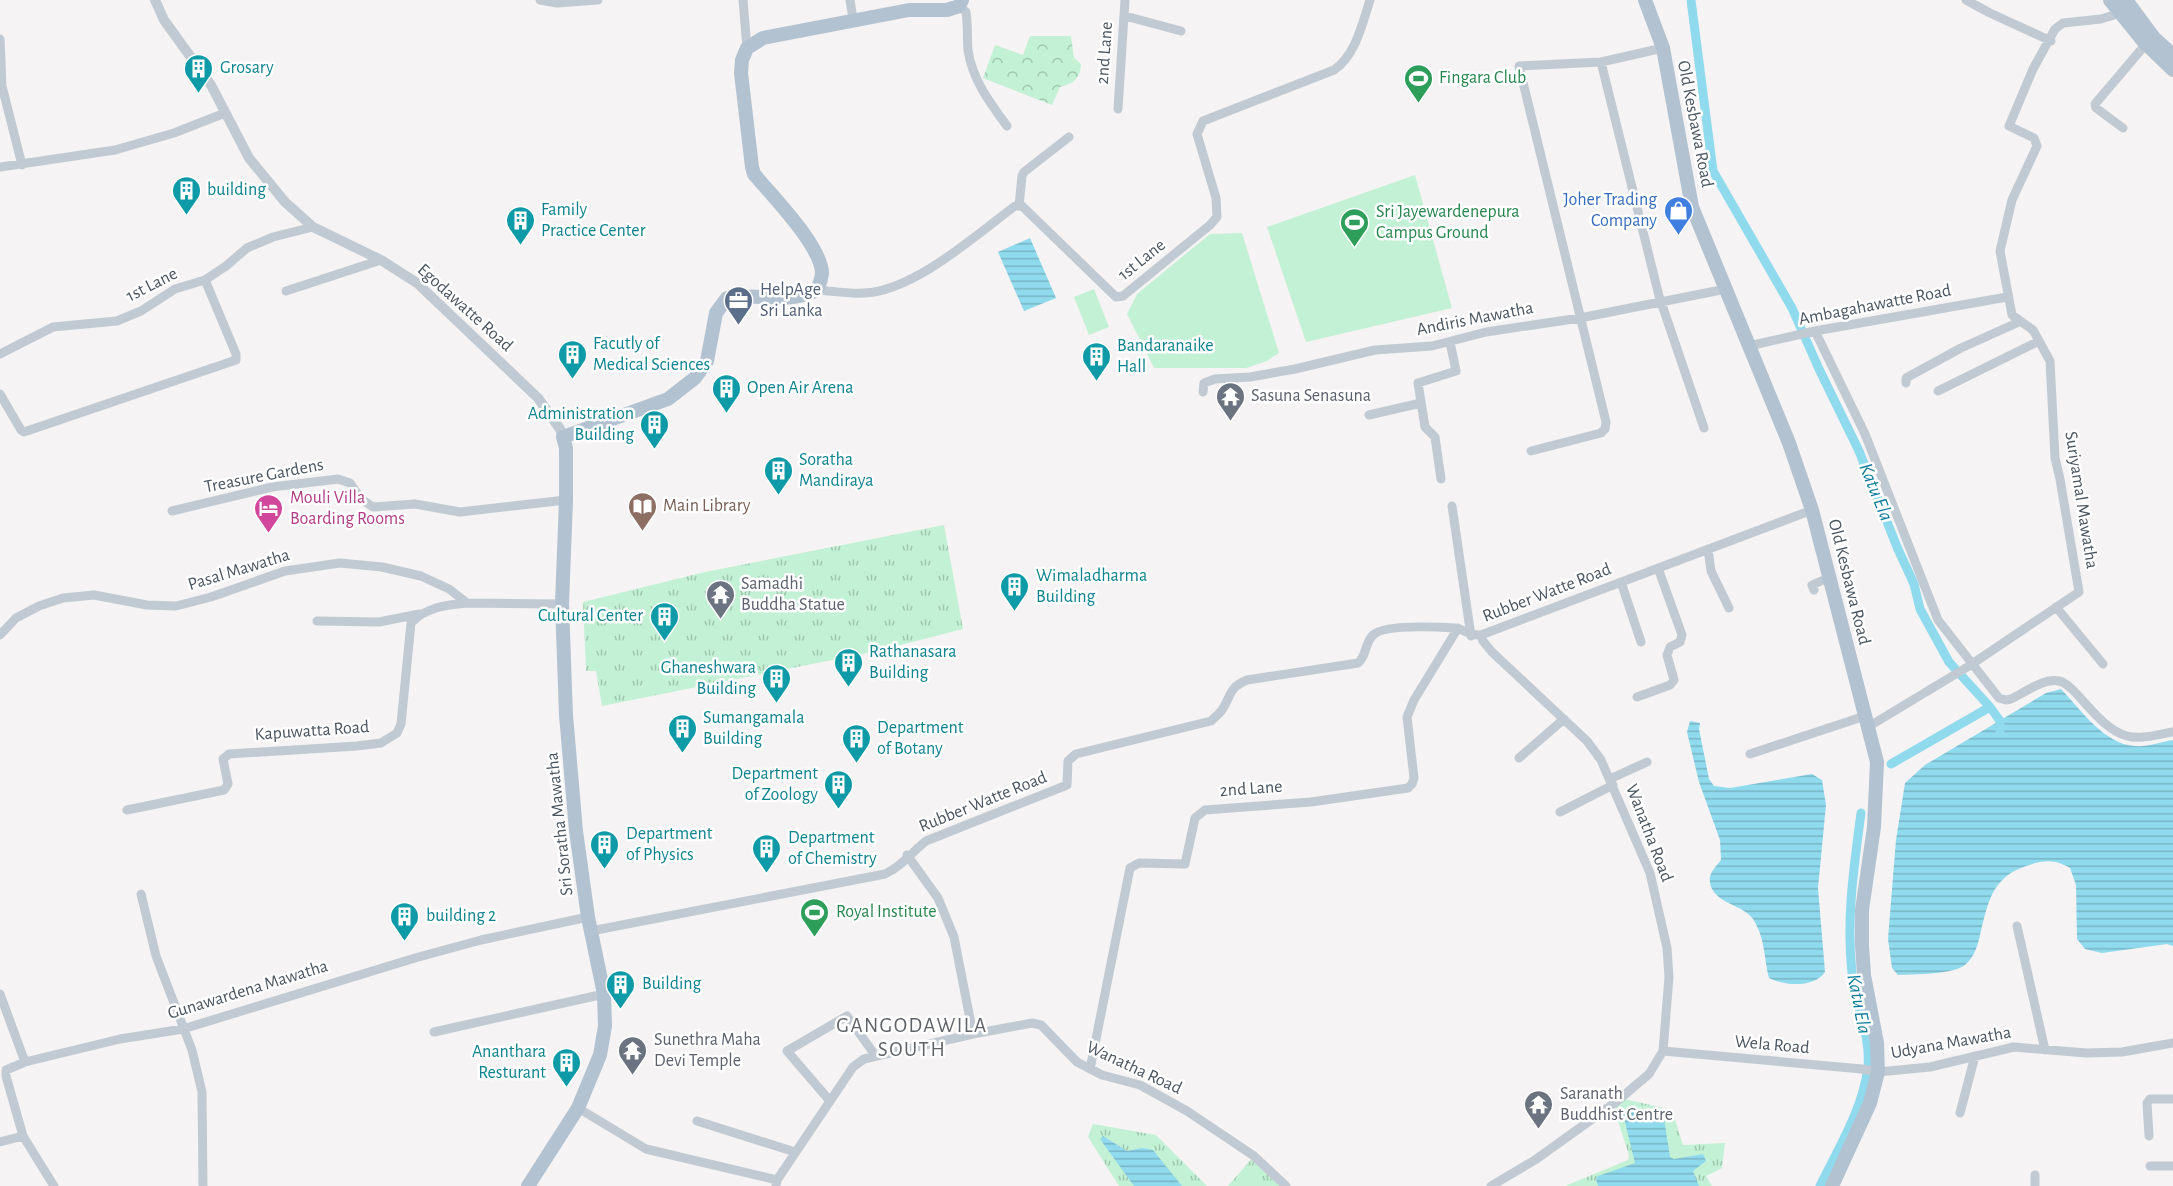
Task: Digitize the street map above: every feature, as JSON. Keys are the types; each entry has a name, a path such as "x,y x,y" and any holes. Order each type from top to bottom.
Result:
{"main road":[{"name":"Old Kesbawa Road","path":"1645,0 1663,48 1692,207 1789,443 1812,510 1877,762 1874,827 1862,910 1864,975 1877,1042 1875,1072 1870,1102 1832,1186"},
{"path":"2110,0 2123,7 2173,56"},
{"path":"563,437 668,399 695,378 707,361 716,313 727,298 739,296 795,297 807,296 817,291 822,274 819,259 800,228 754,174 749,159 741,73 742,60 747,48 763,38 853,19 909,10 947,10 961,3"},
{"path":"2123,7 2146,44 2173,70"},
{"name":"Sri Soratha Mawatha","path":"528,1186 578,1108 600,1055 605,1026 604,994 590,924 576,831 566,715 562,604 566,448 563,437"}],"street":[{"name":"Egodawatte Road","path":"155,0 164,20 212,85 249,158 285,202 313,227 381,260 417,283 538,398 563,437"},
{"path":"540,0 557,3 598,0"},
{"path":"743,0 747,48"},
{"path":"850,0 853,19"},
{"name":"2nd Lane","path":"1118,109 1125,0"},
{"name":"1st Lane","path":"1019,206 1022,206 1116,297 1123,296 1217,217 1216,198 1197,134 1203,121 1334,70 1345,63 1359,33 1370,0"},
{"path":"1966,0 2051,41"},
{"path":"961,3 966,12 968,51 975,76 993,107 1008,126"},
{"name":"Suriyamal Mawatha","path":"1750,754 1866,721 1952,678 2079,592 2055,458 2050,361 2033,330 2012,315 2000,251 2012,200 2037,146 2034,138 2009,126 2033,69 2051,41 2055,29 2063,23 2101,19 2123,7"},
{"path":"1125,16 1181,31"},
{"path":"0,39 1,76 22,165"},
{"path":"2123,128 2096,108 2095,104 2146,44"},
{"path":"1531,451 1601,433 1605,429 1606,422 1519,66 1601,62 1663,48"},
{"path":"1601,62 1661,302 1704,428"},
{"path":"0,167 115,150 174,133 225,113"},
{"path":"817,291 865,293 895,287 937,264 1015,206 1019,206 1024,171 1069,137"},
{"name":"1st Lane","path":"0,354 53,327 117,321 141,311 175,290 205,280 248,248 273,237 313,227"},
{"path":"286,291 381,260"},
{"path":"0,394 24,432 236,360 236,354 205,280"},
{"name":"Andiris Mawatha","path":"1203,392 1204,383 1215,379 1250,377 1374,350 1413,348 1450,342 1486,332 1580,318 1726,289"},
{"name":"Ambagahawatte Road","path":"1749,346 1815,331 2007,297"},
{"path":"1906,383 1906,378 1961,348 2019,322"},
{"path":"1815,331 1865,434 1934,613 1970,665 2003,699 2011,699 2042,684 2059,681 2070,688 2094,715 2112,730 2128,737 2173,732"},
{"path":"1938,391 2039,341"},
{"path":"1441,479 1434,437 1425,427 1418,383 1456,371 1450,342"},
{"path":"1369,414 1421,403"},
{"name":"Treasure Gardens","path":"171,511 272,487 338,478 350,483 361,499 373,507 415,504 460,512 566,500"},
{"path":"1452,506 1476,636"},
{"name":"Rubber Watte Road","path":"590,924 885,874 898,868 907,855 926,840 1067,785 1068,761 1076,754 1211,721 1222,710 1236,685 1247,680 1358,663 1363,658 1366,643 1374,633 1389,628 1458,628 1476,636 1812,510"},
{"path":"1708,549 1711,571 1729,608"},
{"name":"Pasal Mawatha","path":"0,635 16,618 39,606 63,598 94,596 147,605 176,606 211,597 285,571 340,563 382,567 421,576 449,589 467,603"},
{"path":"1637,697 1670,685 1674,680 1667,654 1670,647 1680,642 1682,634 1658,568"},
{"path":"1814,590 1812,585 1828,578"},
{"path":"1621,582 1641,642"},
{"path":"318,621 379,622 420,614 444,606 467,603 562,604"},
{"path":"2056,607 2103,664"},
{"name":"Kapuwatta Road","path":"128,810 225,790 228,784 223,759 229,754 357,746 381,742 397,732 401,723 411,623 420,614"},
{"name":"2nd Lane","path":"1090,1068 1130,868 1139,863 1185,864 1195,818 1205,810 1311,802 1408,788 1414,778 1407,717 1414,700 1458,628"},
{"name":"Wanatha Road","path":"1476,636 1587,741 1601,760 1612,782 1650,873 1667,948 1669,977 1663,1052"},
{"path":"1519,758 1564,719"},
{"path":"1560,812 1647,762"},
{"path":"907,855 938,898 954,937 973,1034"},
{"path":"141,894 156,956 192,1050 202,1092 203,1186"},
{"name":"Gunawardena Mawatha","path":"25,1062 120,1039 183,1029 383,966 481,940 590,924"},
{"path":"2017,926 2045,1050"},
{"path":"0,994 25,1062 6,1070 6,1076 23,1136 54,1186"},
{"path":"434,1032 604,994"},
{"path":"830,1101 787,1051 847,1016 875,1055"},
{"name":"Wanatha Road","path":"776,1183 853,1068 864,1059 1032,1023 1041,1026 1077,1062 1102,1075 1140,1085 1187,1111 1254,1156 1286,1186"},
{"name":"Udyana Mawatha","path":"1875,1072 1930,1067 2014,1047 2086,1053 2122,1052 2173,1043"},
{"path":"1491,1186 1535,1160 1616,1102 1649,1074 1663,1052"},
{"name":"Wela Road","path":"1663,1052 1875,1072"},
{"path":"1960,1113 1975,1056"},
{"path":"2149,1136 2147,1103 2150,1099 2173,1099"},
{"path":"578,1108 646,1149 776,1183"},
{"path":"697,1120 795,1152"},
{"path":"0,1142 23,1136"},
{"path":"2150,1166 2173,1166"},
{"path":"2035,1175 2035,1186"}],"green space":[{"path":"1030,36 1071,36 1074,58 1081,64 1078,77 1073,82 1060,87 1052,105 983,78 995,45 1023,55"},
{"name":"Sri Jayewardenepura Campus Ground","path":"1415,175 1452,308 1306,342 1267,227"},
{"path":"1242,233 1279,353 1267,361 1246,368 1154,368 1127,314 1137,294 1210,234"},
{"path":"1094,289 1109,327 1089,335 1074,297"},
{"path":"944,525 963,629 877,651 602,706 596,671 586,671 583,602 705,572"},
{"path":"1620,1098 1672,1110 1683,1145 1725,1143 1722,1168 1706,1176 1712,1186 1565,1186 1628,1160 1629,1155 1618,1121 1608,1108"},
{"path":"1093,1124 1156,1135 1207,1186 1119,1186 1088,1137"},
{"path":"1254,1156 1286,1186 1228,1186"}],"water":[{"path":"1030,238 1056,298 1024,311 998,252"},
{"path":"2061,689 2094,725 2113,739 2135,746 2173,740 2173,946 2167,944 2102,953 2085,949 2077,939 2076,885 2070,868 2059,863 2043,862 2014,871 1998,885 1989,902 1975,951 1961,968 1944,972 1898,975 1892,968 1888,939 1896,840 1905,783 1925,765 2046,693"},
{"path":"1690,721 1700,723 1699,729 1709,779 1714,786 1730,788 1812,774 1822,780 1826,805 1818,888 1825,972 1814,981 1791,984 1769,978 1762,940 1753,919 1749,914 1721,898 1712,889 1710,877 1721,860 1720,840 1699,782 1687,732"},
{"path":"1630,1109 1659,1113 1664,1118 1670,1157 1674,1159 1703,1154 1706,1161 1693,1171 1699,1186 1598,1186 1596,1179 1598,1176 1635,1163 1623,1114"},
{"path":"1103,1136 1127,1151 1142,1148 1153,1150 1182,1186 1134,1186 1100,1139"}],"waterway":[{"name":"Katu Ela","path":"1691,0 1713,171 1792,308 1859,451 1914,584 1920,609 1949,662 1990,707 1891,764"},
{"path":"1990,707 2000,721 2000,733"},
{"name":"Katu Ela","path":"1820,1186 1855,1113 1868,1067 1867,1043 1854,985 1850,953 1852,893 1861,813"}],"place":[{"name":"Grosary","path":"199,94"},
{"name":"Fingara Club","path":"1418,104"},
{"name":"building","path":"186,216"},
{"name":"Joher Trading Company","path":"1678,236"},
{"name":"Family Practice Center","path":"520,246"},
{"name":"Sri Jayewardenepura Campus Ground","path":"1355,248"},
{"name":"HelpAge Sri Lanka","path":"739,326"},
{"name":"Facutly of Medical Sciences","path":"572,380"},
{"name":"Bandaranaike Hall","path":"1096,382"},
{"name":"Open Air Arena","path":"726,414"},
{"name":"Sasuna Senasuna","path":"1230,422"},
{"name":"Administration Building","path":"655,450"},
{"name":"Soratha Mandiraya","path":"778,496"},
{"name":"Main Library","path":"642,532"},
{"name":"Mouli Villa Boarding Rooms","path":"269,534"},
{"name":"Wimaladharma Building","path":"1015,612"},
{"name":"Samadhi Buddha Statue","path":"720,620"},
{"name":"Cultural Center","path":"664,642"},
{"name":"Rathanasara Building","path":"848,688"},
{"name":"Ghaneshwara Building","path":"777,704"},
{"name":"Sumangamala Building","path":"682,754"},
{"name":"Department of Botany","path":"856,764"},
{"name":"Department of Zoology","path":"839,810"},
{"name":"Department of Physics","path":"605,870"},
{"name":"Department of Chemistry","path":"767,874"},
{"name":"Royal Institute","path":"815,938"},
{"name":"building 2","path":"405,942"},
{"name":"Building","path":"621,1010"},
{"name":"Sunethra Maha Devi Temple","path":"633,1076"},
{"name":"Ananthara Resturant","path":"567,1088"},
{"name":"Saranath Buddhist Centre","path":"1539,1130"}],"district":[{"name":"GANGODAWILA SOUTH","path":"912,1037"}]}
